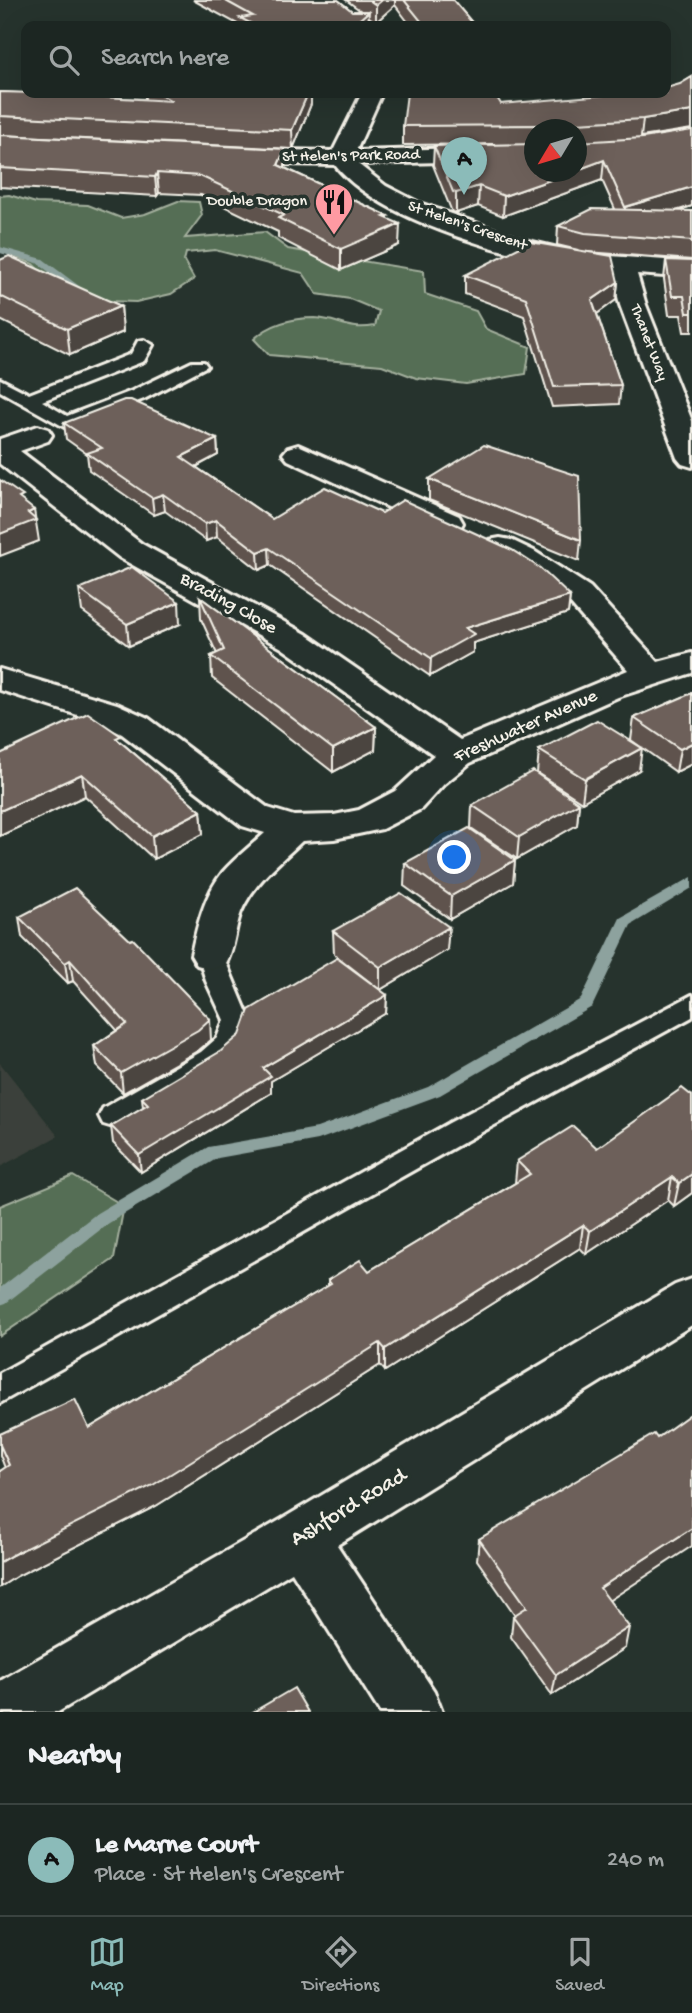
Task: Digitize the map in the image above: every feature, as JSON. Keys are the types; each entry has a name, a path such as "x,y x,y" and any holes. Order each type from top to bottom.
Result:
{"street":[{"path":"341,158 370,98"},
{"name":"St Helen's Park Road","path":"217,156 341,158 524,153"},
{"name":"St Helen's Crescent","path":"341,158 345,168 356,178 412,209 484,235 568,259 692,270"},
{"name":"Thanet Way","path":"624,265 629,293 692,458"},
{"name":"Brading Close","path":"0,449 38,435"},
{"name":"Brading Close","path":"0,449 131,551 295,641 457,755"},
{"path":"305,467 523,558 579,594 650,674"},
{"name":"Freshwater Avenue","path":"0,679 104,712 135,726 255,817 292,829 334,827 369,820 408,800 430,776 457,755 650,674 692,663"},
{"path":"211,956 220,915 237,881 292,829"},
{"name":"Ashford Road","path":"3,1712 301,1537 692,1300"},
{"path":"301,1537 413,1712"}],"lane":[{"path":"27,401 138,357 144,345"},
{"path":"0,384 66,423 138,395 198,366"},
{"path":"113,1116 211,1059 229,1043 237,1020 211,956"},
{"path":"0,1389 459,1131 692,1005"}],"shaded area":[{"path":"0,1063 58,1136 0,1167"}],"green space":[{"path":"9,195 36,203 88,205 121,218 145,214 178,201 199,202 202,215 185,238 265,232 288,249 424,271 425,294 476,311 486,329 530,347 526,374 466,384 416,378 382,365 269,355 254,339 275,326 298,319 315,318 357,327 375,326 379,311 350,299 317,294 303,273 215,250 186,253 184,261 194,279 171,294 136,302 76,300 50,282 33,264 0,250 0,196"},
{"path":"73,1176 124,1206 114,1259 0,1336 0,1206"}],"building":[{"path":"224,0 338,0 352,11 369,11 358,21 246,21 240,18 253,16"},
{"path":"369,0 382,0 376,5"},
{"path":"404,0 453,0 471,21 421,21"},
{"path":"692,77 692,111 643,119 587,122 587,119 524,119 524,125 403,126 406,98 497,98 501,104 570,98 671,98 671,87"},
{"path":"0,92 21,93 21,98 172,101 167,98 306,98 292,130 0,116"},
{"path":"692,130 692,187 625,207 604,160 587,166 587,141 643,138"},
{"path":"0,135 285,149 278,165 400,224 341,249 278,218 284,215 200,176 157,173 155,177 0,168"},
{"path":"524,144 524,182 544,182 504,196 479,186 456,193 453,192 434,146"},
{"path":"592,209 692,211 692,241 585,233 558,226"},
{"path":"530,242 612,256 618,282 592,300 621,385 554,387 526,298 465,275"},
{"path":"9,256 121,306 67,329 0,296 0,260"},
{"path":"666,260 692,261 692,313 687,313 684,296 672,296"},
{"path":"124,400 131,400 217,439 181,457 272,519 325,487 382,513 403,500 512,550 540,568 570,596 465,628 474,634 431,658 269,548 258,552 216,520 205,524 163,494 152,498 87,453 102,448 64,423"},
{"path":"484,445 579,476 581,540 429,479"},
{"path":"0,480 23,496 19,498 34,510 28,513 36,520 0,534"},
{"path":"132,567 179,602 127,624 79,589"},
{"path":"200,597 376,727 333,749 211,656 224,650"},
{"path":"692,693 692,743 680,749 634,718"},
{"path":"88,713 121,736 116,738 201,811 152,836 82,774 0,811 0,754"},
{"path":"597,720 642,748 585,779 539,750"},
{"path":"533,771 579,803 519,837 472,805"},
{"path":"469,828 515,860 451,896 405,863"},
{"path":"75,888 130,940 133,939 210,1019 198,1030 121,1073 94,1046 127,1024 70,960 65,963 19,917"},
{"path":"401,893 449,927 380,967 333,931"},
{"path":"337,958 387,995 263,1068 271,1076 139,1155 111,1126 148,1104 142,1098 221,1051 240,1035 249,1010"},
{"path":"682,1088 692,1096 692,1174 679,1183 672,1177 590,1231 583,1225 385,1349 380,1343 153,1485 0,1562 0,1471 9,1465 0,1445 0,1434 75,1399 89,1428 331,1284 328,1280 360,1260 369,1271 530,1174 517,1161 573,1126 597,1148"},
{"path":"692,1413 692,1528 600,1588 629,1627 556,1675 513,1616 527,1607 479,1539 654,1434 657,1438"},
{"path":"294,1688 308,1712 253,1712"}],"waterway":[{"path":"0,250 40,261 90,298"},
{"path":"0,1298 103,1218 214,1152 318,1134 434,1091 587,1003 625,922 692,882"}],"place":[{"name":"Le Marne Court","path":"464,195"},
{"name":"Double Dragon","path":"334,236"}]}
